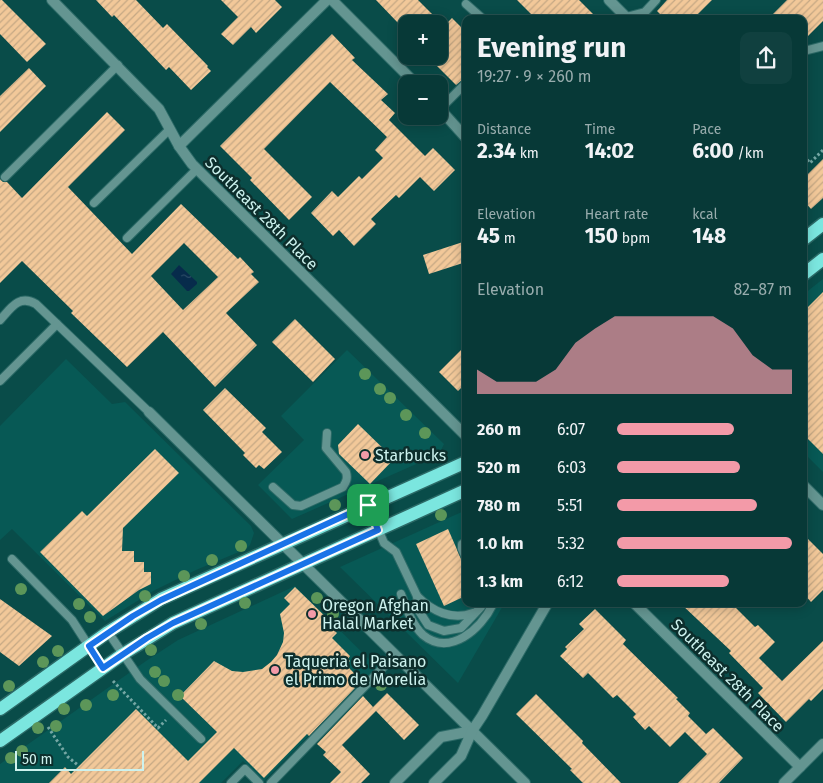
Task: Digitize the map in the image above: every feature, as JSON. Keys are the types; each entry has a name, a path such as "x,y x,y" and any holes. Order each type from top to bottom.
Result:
{"main road":[{"path":"807,236 823,224"},
{"path":"807,272 823,259"},
{"path":"0,709 108,632 161,600 462,464"},
{"path":"0,741 123,654 173,623 462,492"}],"street":[{"name":"Southeast 28th Place","path":"52,0 159,109 179,146 197,169 462,432"},
{"path":"179,146 327,0"},
{"path":"332,0 407,75"},
{"path":"609,0 624,15"},
{"path":"448,118 462,134"},
{"path":"149,412 525,783"},
{"path":"807,489 823,505"},
{"path":"434,783 461,756 472,731 545,607"},
{"name":"Southeast 28th Place","path":"638,607 800,767"},
{"path":"395,783 441,737 472,731"},
{"path":"784,783 823,744"}],"lane":[{"path":"634,15 645,12 656,0"},
{"path":"466,4 478,15"},
{"path":"807,50 823,46"},
{"path":"5,177 118,66"},
{"path":"448,100 462,88"},
{"path":"94,203 170,129"},
{"path":"128,238 197,169"},
{"path":"0,320 15,304 22,300 29,300 36,304 149,412"},
{"path":"0,381 57,324"},
{"path":"272,487 293,506 301,506 343,487 346,482 346,472 326,448 327,433"},
{"path":"368,505 384,543 396,552 417,596 419,611 428,625 444,631 461,628 480,607"},
{"path":"12,559 72,620 103,668"},
{"path":"401,594 418,630 433,641 456,642 468,635 490,607"},
{"path":"417,596 429,607 444,614 462,617 477,612"},
{"path":"108,632 140,679 201,739"},
{"path":"272,783 395,655"},
{"path":"231,783 245,769 259,783"}],"path":[{"path":"807,160 810,163 823,150"},
{"path":"113,681 158,728 173,712"},
{"path":"48,727 68,756 79,766"}],"shaded area":[{"path":"823,279 823,472 807,456 807,292"},
{"path":"347,350 444,444 439,454 292,519 258,485 304,440 281,416"},
{"path":"66,359 112,404 125,402 251,526 254,533 250,545 246,549 155,590 105,621 12,529 0,540 0,426"},
{"path":"462,512 462,607 502,607 458,683 340,567"},
{"path":"295,586 377,667 264,781 243,761 221,783 0,783 0,764 146,661 178,640"}],"water":[{"path":"179,265 197,282 189,291 171,274"}],"building":[{"path":"0,0 46,44 27,62 0,34"},
{"path":"96,0 136,0 163,28 167,24 211,71 191,90 169,67 166,70 114,15 112,17"},
{"path":"221,0 275,0 282,7 256,33 251,27 233,45 221,34 238,17"},
{"path":"376,0 418,0 433,15 398,15 398,23"},
{"path":"517,0 579,0 594,15 532,15"},
{"path":"667,0 712,0 697,15 661,15 657,11"},
{"path":"787,0 823,0 823,21 807,37 807,15 772,15"},
{"path":"452,18 462,28 462,80 456,85 436,65 448,65 448,22"},
{"path":"332,34 355,58 352,60 388,94 381,100 395,113 389,120 425,156 433,148 455,170 434,191 420,177 399,198 396,195 371,219 376,224 354,246 339,230 333,236 311,213 332,191 338,197 359,176 362,179 383,158 375,150 387,137 330,82 264,149 312,197 289,220 250,180 252,178 220,146"},
{"path":"29,68 46,86 0,132 0,96"},
{"path":"107,112 125,130 68,187 132,254 181,204 254,272 251,274 259,282 226,313 257,345 215,387 163,332 127,367 71,313 73,311 22,261 0,283 0,179 3,182 7,182 22,198","holes":["184,243 218,277 183,310 151,276"]},
{"path":"823,159 823,198 811,209 807,204 807,175"},
{"path":"462,242 462,263 429,274 423,255"},
{"path":"823,292 823,454 807,438 807,308"},
{"path":"295,319 335,359 313,382 272,342"},
{"path":"462,349 462,387 458,391 439,372"},
{"path":"225,388 266,428 262,432 282,452 264,469 259,465 256,468 243,455 245,453 203,410"},
{"name":"Starbucks","path":"358,424 394,459 370,484 339,454 338,445"},
{"path":"155,449 179,473 123,528 122,551 134,551 134,562 144,562 144,572 151,572 151,584 139,590 103,616 40,552 82,511 87,516"},
{"path":"448,529 462,561 461,598 444,606 416,544"},
{"path":"807,538 823,554 823,590 811,602 807,597"},
{"path":"295,587 334,625 332,628 337,633 332,638 350,656 348,659 350,661 346,665 357,676 350,683 355,688 309,736 307,734 264,778 234,748 199,783 49,783 65,767 71,774 136,709 188,761 217,732 180,696 214,661 232,671 243,672 262,669 271,662 277,655 283,642 284,633 280,614 290,604 284,598"},
{"path":"0,599 52,636 19,666 0,652"},
{"path":"684,607 735,607 755,627 758,625 775,642 759,658 782,681 823,641 823,689 811,701 809,699 786,722 758,693 763,688 729,653 731,651"},
{"path":"595,609 626,640 623,644 678,698 676,699 690,713 688,716 706,734 713,728 743,758 719,783 678,783 707,754 685,732 670,747 649,726 645,730 633,717 636,714 617,695 613,698 588,673 583,678 560,656 567,649 565,647 584,629 579,624"},
{"path":"387,693 419,725 404,740 376,711 342,745 370,774 361,783 330,783 341,772 323,755 326,752 317,744 363,696 373,707"},
{"path":"536,694 583,741 582,743 621,783 583,783 570,770 572,769 516,714"}],"place":[{"name":"Starbucks","path":"365,455"},
{"name":"Oregon Afghan Halal Market","path":"312,614"},
{"name":"Taqueria el Paisano el Primo de Morelia","path":"275,670"}],"route":[{"path":"368,505 378,530 173,623 103,668 89,646 133,616 186,587 368,505"}]}
